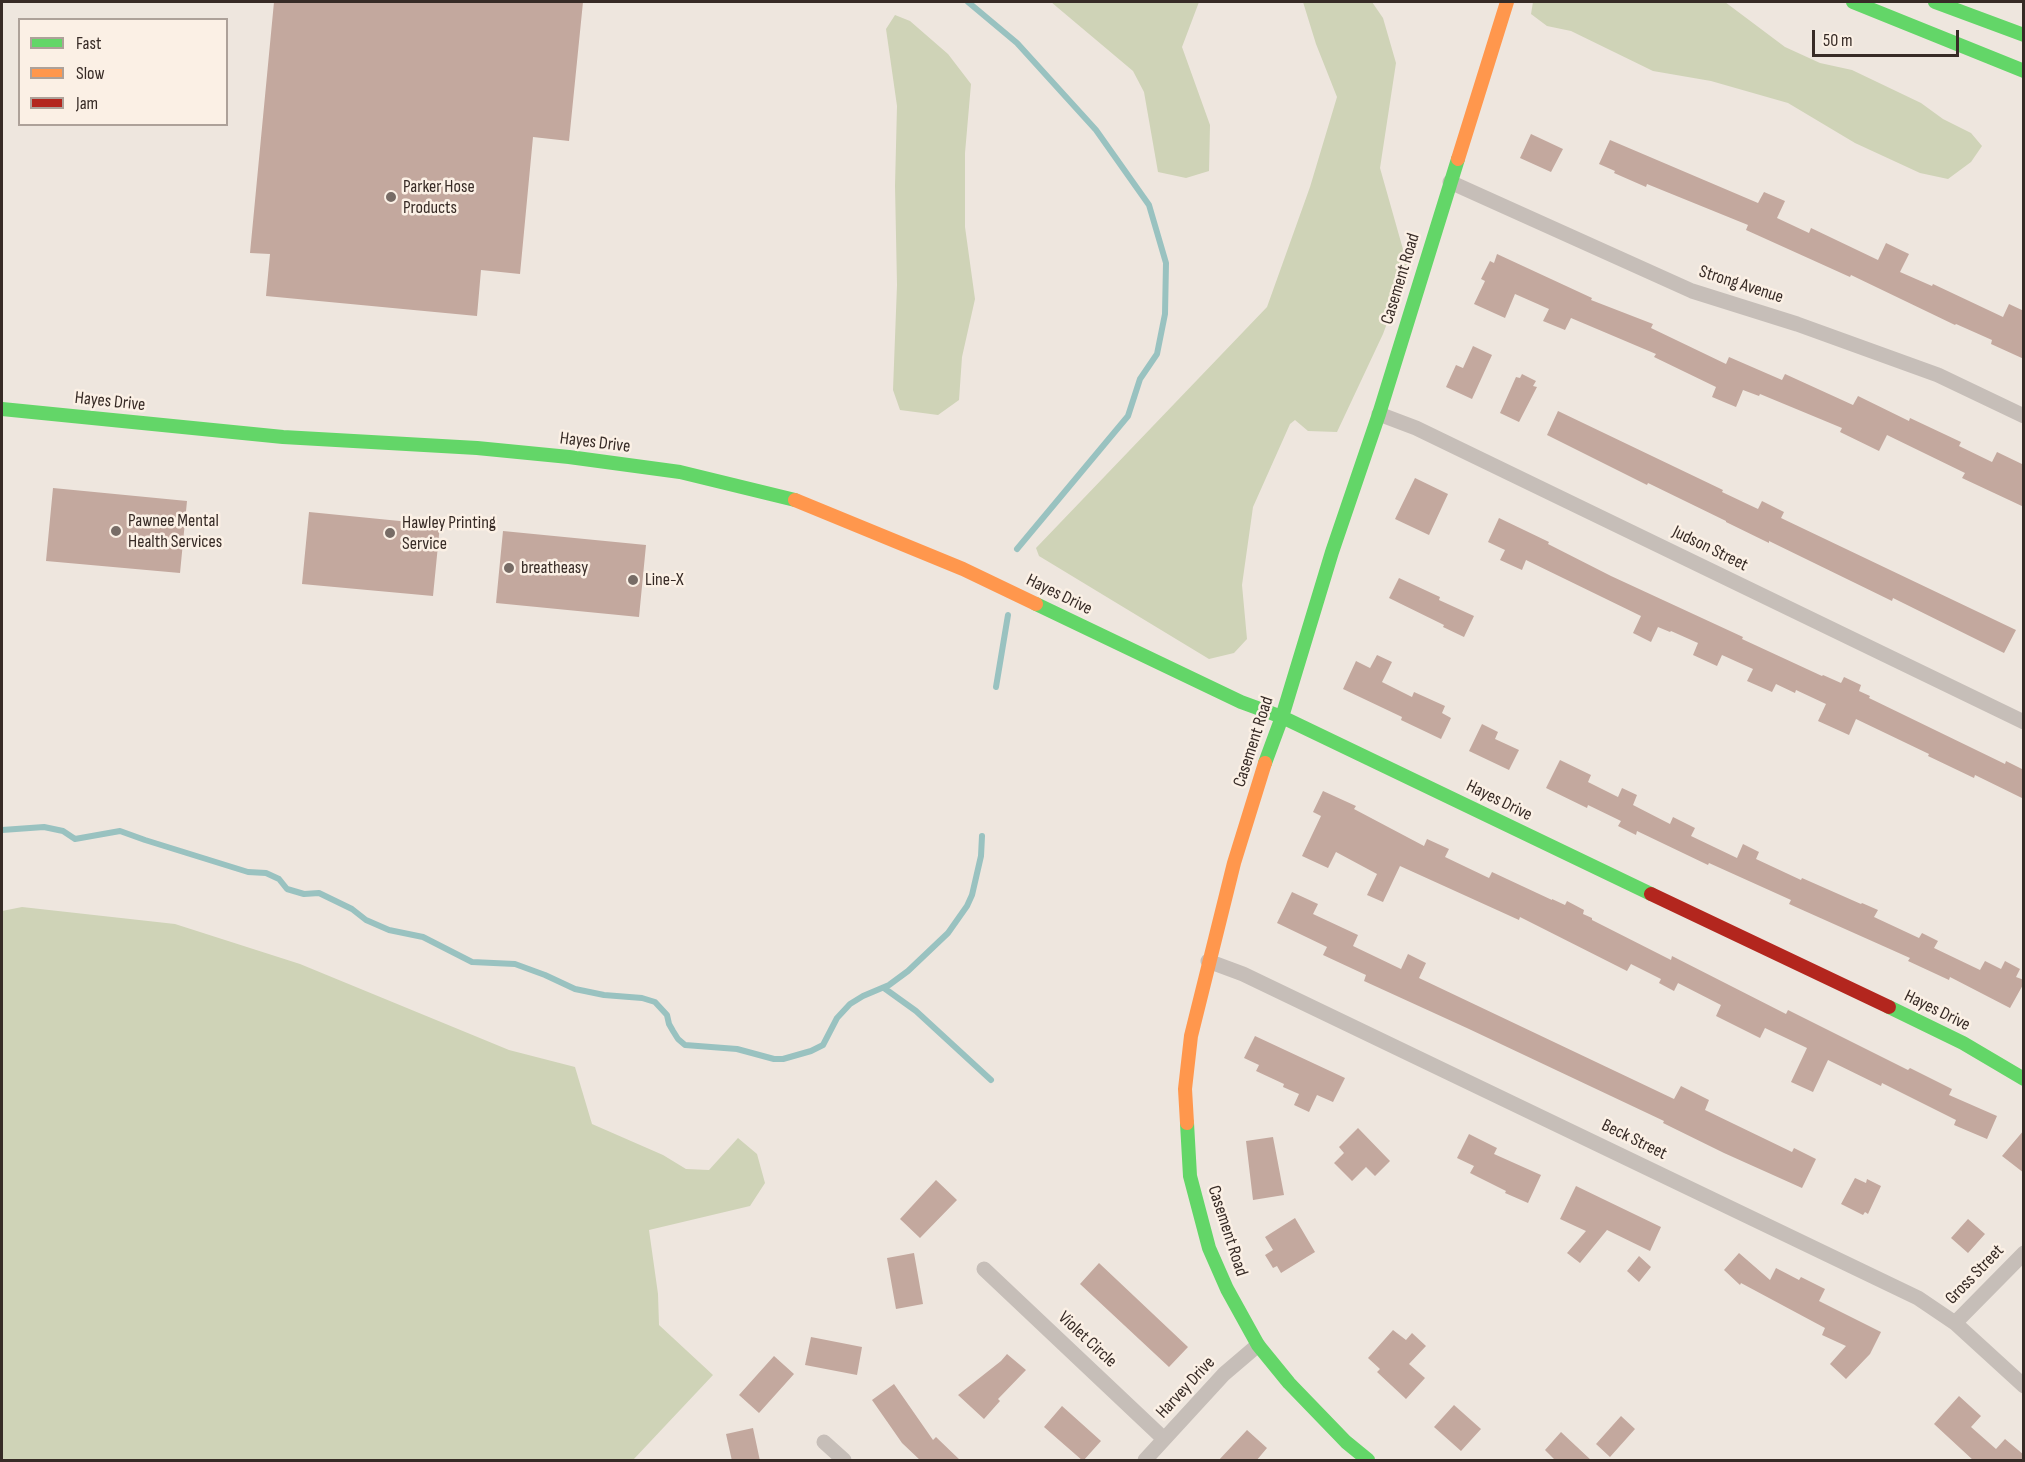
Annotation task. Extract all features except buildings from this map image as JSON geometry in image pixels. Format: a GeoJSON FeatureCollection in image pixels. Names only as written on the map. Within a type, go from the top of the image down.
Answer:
{"type":"FeatureCollection","features":[{"type":"Feature","properties":{"kind":"main road","name":"Casement Road"},"geometry":{"type":"LineString","coordinates":[[1368,1461],[1294,1389],[1258,1346],[1240,1316],[1209,1248],[1190,1176],[1185,1089],[1191,1036],[1234,863],[1271,744],[1282,717],[1332,552],[1379,414],[1507,2]]}},
{"type":"Feature","properties":{"kind":"main road"},"geometry":{"type":"LineString","coordinates":[[1853,2],[2024,71]]}},
{"type":"Feature","properties":{"kind":"main road"},"geometry":{"type":"LineString","coordinates":[[1935,2],[2024,35]]}},
{"type":"Feature","properties":{"kind":"main road","name":"Hayes Drive"},"geometry":{"type":"LineString","coordinates":[[2,409],[283,437],[477,448],[569,457],[680,472],[790,498],[963,569],[1241,702],[1282,717],[1963,1043],[2024,1079]]}},
{"type":"Feature","properties":{"kind":"street","name":"Strong Avenue"},"geometry":{"type":"LineString","coordinates":[[1450,182],[1692,291],[1797,324],[1938,375],[2024,416]]}},
{"type":"Feature","properties":{"kind":"street","name":"Judson Street"},"geometry":{"type":"LineString","coordinates":[[1379,414],[1416,428],[2024,722]]}},
{"type":"Feature","properties":{"kind":"street","name":"Beck Street"},"geometry":{"type":"LineString","coordinates":[[1209,961],[1243,974],[1918,1298],[1955,1323],[2024,1386]]}},
{"type":"Feature","properties":{"kind":"street","name":"Gross Street"},"geometry":{"type":"LineString","coordinates":[[1955,1323],[2024,1253]]}},
{"type":"Feature","properties":{"kind":"street","name":"Violet Circle"},"geometry":{"type":"LineString","coordinates":[[984,1269],[1164,1439]]}},
{"type":"Feature","properties":{"kind":"street","name":"Harvey Drive"},"geometry":{"type":"LineString","coordinates":[[1145,1461],[1224,1374],[1258,1346]]}},
{"type":"Feature","properties":{"kind":"street"},"geometry":{"type":"LineString","coordinates":[[824,1442],[844,1461]]}},
{"type":"Feature","properties":{"kind":"green space"},"geometry":{"type":"Polygon","coordinates":[[[1051,2],[1199,2],[1182,47],[1210,125],[1209,171],[1186,178],[1158,172],[1144,92],[1133,71],[1051,2]]]}},
{"type":"Feature","properties":{"kind":"green space"},"geometry":{"type":"Polygon","coordinates":[[[1303,2],[1372,2],[1383,18],[1396,63],[1380,168],[1408,267],[1383,334],[1337,432],[1308,431],[1295,420],[1290,424],[1253,507],[1242,585],[1247,639],[1234,653],[1209,659],[1039,556],[1036,548],[1267,307],[1310,187],[1337,97],[1316,44],[1303,2]]]}},
{"type":"Feature","properties":{"kind":"green space"},"geometry":{"type":"Polygon","coordinates":[[[1533,2],[1725,2],[1785,47],[1820,63],[1852,70],[1921,103],[1943,119],[1971,133],[1982,146],[1971,162],[1948,179],[1920,173],[1855,143],[1788,103],[1711,81],[1653,71],[1571,31],[1547,26],[1531,14],[1533,2]]]}},
{"type":"Feature","properties":{"kind":"green space"},"geometry":{"type":"Polygon","coordinates":[[[895,15],[910,21],[948,54],[971,84],[965,153],[965,227],[975,299],[962,357],[959,400],[938,415],[900,410],[893,390],[897,285],[895,186],[897,106],[886,29],[895,15]]]}},
{"type":"Feature","properties":{"kind":"green space"},"geometry":{"type":"Polygon","coordinates":[[[22,907],[175,924],[300,964],[509,1050],[575,1067],[592,1124],[663,1155],[686,1169],[709,1170],[738,1138],[757,1154],[765,1183],[750,1206],[649,1230],[658,1294],[659,1325],[713,1375],[633,1460],[2,1460],[2,911],[22,907]]]}},
{"type":"Feature","properties":{"kind":"waterway"},"geometry":{"type":"LineString","coordinates":[[968,2],[1017,43],[1096,130],[1149,205],[1166,263],[1165,314],[1157,354],[1140,379],[1128,416],[1017,549]]}},
{"type":"Feature","properties":{"kind":"waterway"},"geometry":{"type":"LineString","coordinates":[[996,687],[1008,615]]}},
{"type":"Feature","properties":{"kind":"waterway"},"geometry":{"type":"LineString","coordinates":[[2,830],[44,827],[63,831],[75,839],[120,831],[248,872],[266,873],[279,879],[287,889],[304,894],[319,893],[352,909],[366,920],[389,930],[423,937],[472,962],[515,964],[575,989],[604,995],[642,998],[655,1002],[667,1015],[673,1031],[685,1045],[737,1049],[774,1059],[783,1059],[823,1045],[837,1018],[850,1004],[889,985],[908,971],[948,933],[972,895],[981,856],[982,836]]}},
{"type":"Feature","properties":{"kind":"waterway"},"geometry":{"type":"LineString","coordinates":[[884,988],[916,1011],[991,1080]]}},
{"type":"Feature","properties":{"kind":"traffic: fast"},"geometry":{"type":"LineString","coordinates":[[1853,2],[2024,71]]}},
{"type":"Feature","properties":{"kind":"traffic: fast"},"geometry":{"type":"LineString","coordinates":[[1935,2],[2024,35]]}},
{"type":"Feature","properties":{"kind":"traffic: fast"},"geometry":{"type":"LineString","coordinates":[[1265,763],[1282,717],[1332,552],[1379,414],[1458,159]]}},
{"type":"Feature","properties":{"kind":"traffic: fast"},"geometry":{"type":"LineString","coordinates":[[2,409],[283,437],[477,448],[569,457],[680,472],[795,500]]}},
{"type":"Feature","properties":{"kind":"traffic: fast"},"geometry":{"type":"LineString","coordinates":[[1036,604],[1241,702],[1282,717],[1651,894]]}},
{"type":"Feature","properties":{"kind":"traffic: fast"},"geometry":{"type":"LineString","coordinates":[[1889,1007],[1963,1043],[2024,1079]]}},
{"type":"Feature","properties":{"kind":"traffic: fast"},"geometry":{"type":"LineString","coordinates":[[1187,1123],[1190,1176],[1209,1248],[1227,1289],[1258,1345],[1289,1383],[1346,1442],[1368,1460]]}},
{"type":"Feature","properties":{"kind":"traffic: slow"},"geometry":{"type":"LineString","coordinates":[[1458,159],[1507,2]]}},
{"type":"Feature","properties":{"kind":"traffic: slow"},"geometry":{"type":"LineString","coordinates":[[795,500],[963,569],[1036,604]]}},
{"type":"Feature","properties":{"kind":"traffic: slow"},"geometry":{"type":"LineString","coordinates":[[1187,1123],[1185,1089],[1191,1036],[1234,863],[1265,763]]}},
{"type":"Feature","properties":{"kind":"traffic: jam"},"geometry":{"type":"LineString","coordinates":[[1651,894],[1889,1007]]}},
{"type":"Feature","properties":{"kind":"place","name":"Parker Hose Products"},"geometry":{"type":"Point","coordinates":[391,197]}},
{"type":"Feature","properties":{"kind":"place","name":"Pawnee Mental Health Services"},"geometry":{"type":"Point","coordinates":[116,531]}},
{"type":"Feature","properties":{"kind":"place","name":"Hawley Printing Service"},"geometry":{"type":"Point","coordinates":[390,533]}},
{"type":"Feature","properties":{"kind":"place","name":"breatheasy"},"geometry":{"type":"Point","coordinates":[509,568]}},
{"type":"Feature","properties":{"kind":"place","name":"Line-X"},"geometry":{"type":"Point","coordinates":[633,580]}}]}
